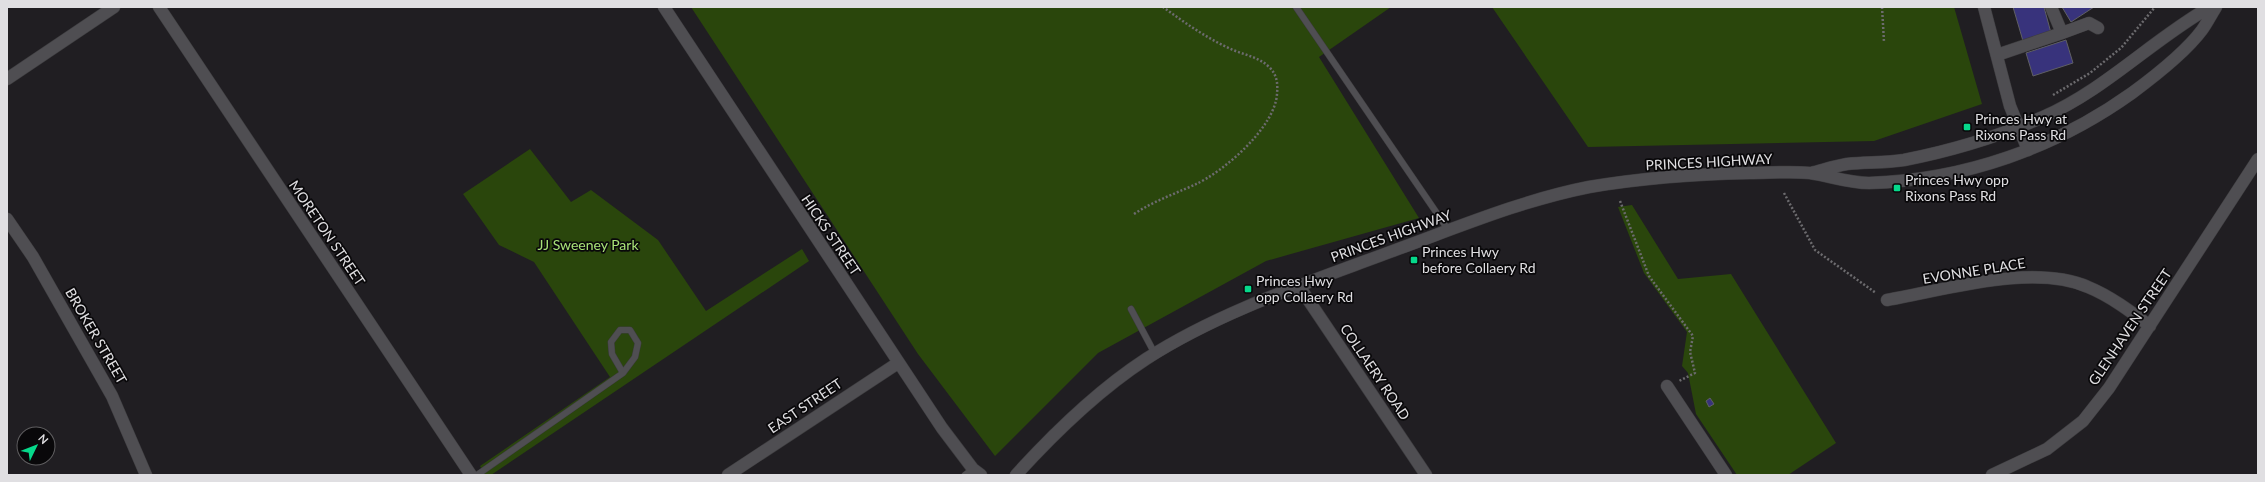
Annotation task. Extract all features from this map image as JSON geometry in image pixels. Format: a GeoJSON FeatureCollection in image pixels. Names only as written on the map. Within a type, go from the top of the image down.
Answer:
{"type":"FeatureCollection","features":[{"type":"Feature","properties":{"kind":"street"},"geometry":{"type":"LineString","coordinates":[[7,79],[114,7]]}},
{"type":"Feature","properties":{"kind":"street","name":"MORETON STREET"},"geometry":{"type":"LineString","coordinates":[[159,7],[471,475]]}},
{"type":"Feature","properties":{"kind":"street","name":"HICKS STREET"},"geometry":{"type":"LineString","coordinates":[[664,7],[898,363],[973,473]]}},
{"type":"Feature","properties":{"kind":"street"},"geometry":{"type":"LineString","coordinates":[[1984,7],[2018,126],[2028,150]]}},
{"type":"Feature","properties":{"kind":"street"},"geometry":{"type":"LineString","coordinates":[[2051,7],[2062,33]]}},
{"type":"Feature","properties":{"kind":"street","name":"PRINCES HIGHWAY"},"geometry":{"type":"LineString","coordinates":[[1016,475],[1085,406],[1112,384],[1155,354],[1201,328],[1299,286],[1531,202],[1609,184],[1671,176],[1810,173],[1846,164],[1904,160],[1965,144],[2049,114],[2098,86],[2188,20],[2210,7]]}},
{"type":"Feature","properties":{"kind":"street","name":"PRINCES HIGHWAY"},"geometry":{"type":"LineString","coordinates":[[1810,173],[1844,182],[1869,183],[1910,180],[1957,172],[2028,150],[2074,130],[2104,113],[2144,84],[2171,61],[2201,32],[2216,7]]}},
{"type":"Feature","properties":{"kind":"street"},"geometry":{"type":"LineString","coordinates":[[1997,55],[2089,23],[2098,28]]}},
{"type":"Feature","properties":{"kind":"street","name":"GLENHAVEN STREET"},"geometry":{"type":"LineString","coordinates":[[1992,475],[2008,472],[2047,449],[2083,421],[2109,388],[2258,160]]}},
{"type":"Feature","properties":{"kind":"street","name":"BROKER STREET"},"geometry":{"type":"LineString","coordinates":[[7,219],[33,257],[112,396],[146,475]]}},
{"type":"Feature","properties":{"kind":"street","name":"EVONNE PLACE"},"geometry":{"type":"LineString","coordinates":[[1887,300],[2020,276],[2053,278],[2087,286],[2124,307],[2150,326]]}},
{"type":"Feature","properties":{"kind":"street","name":"COLLAERY ROAD"},"geometry":{"type":"LineString","coordinates":[[1299,286],[1426,475]]}},
{"type":"Feature","properties":{"kind":"street","name":"EAST STREET"},"geometry":{"type":"LineString","coordinates":[[728,475],[898,363]]}},
{"type":"Feature","properties":{"kind":"street"},"geometry":{"type":"LineString","coordinates":[[1667,386],[1726,475]]}},
{"type":"Feature","properties":{"kind":"lane"},"geometry":{"type":"LineString","coordinates":[[1296,7],[1449,231]]}},
{"type":"Feature","properties":{"kind":"lane"},"geometry":{"type":"LineString","coordinates":[[1131,309],[1155,354]]}},
{"type":"Feature","properties":{"kind":"lane"},"geometry":{"type":"LineString","coordinates":[[477,475],[623,373],[635,357],[638,343],[630,330],[620,330],[611,342],[612,354],[623,373]]}},
{"type":"Feature","properties":{"kind":"path"},"geometry":{"type":"LineString","coordinates":[[1134,214],[1152,202],[1194,185],[1220,169],[1237,155],[1264,126],[1273,111],[1277,96],[1278,82],[1275,73],[1268,66],[1256,58],[1233,50],[1204,35],[1163,7]]}},
{"type":"Feature","properties":{"kind":"path"},"geometry":{"type":"LineString","coordinates":[[1882,7],[1884,42]]}},
{"type":"Feature","properties":{"kind":"path"},"geometry":{"type":"LineString","coordinates":[[2052,96],[2090,72],[2121,48],[2154,7]]}},
{"type":"Feature","properties":{"kind":"path"},"geometry":{"type":"LineString","coordinates":[[1784,193],[1815,250],[1887,300]]}},
{"type":"Feature","properties":{"kind":"path"},"geometry":{"type":"LineString","coordinates":[[1620,202],[1649,276],[1693,336],[1690,352],[1695,373],[1667,386]]}},
{"type":"Feature","properties":{"kind":"green space"},"geometry":{"type":"Polygon","coordinates":[[[691,7],[1391,7],[1319,57],[1419,218],[1266,261],[1098,353],[995,456],[918,354],[691,7]]]}},
{"type":"Feature","properties":{"kind":"green space"},"geometry":{"type":"Polygon","coordinates":[[[1492,7],[1954,7],[1982,104],[1874,141],[1588,147],[1492,7]]]}},
{"type":"Feature","properties":{"kind":"green space","name":"JJ Sweeney Park"},"geometry":{"type":"Polygon","coordinates":[[[530,149],[571,202],[591,190],[658,240],[706,311],[802,249],[809,261],[491,475],[485,475],[480,466],[610,377],[534,262],[499,245],[463,194],[530,149]]]}},
{"type":"Feature","properties":{"kind":"green space"},"geometry":{"type":"Polygon","coordinates":[[[1632,205],[1678,279],[1731,274],[1836,443],[1788,475],[1737,475],[1696,414],[1688,373],[1682,366],[1687,332],[1644,273],[1618,207],[1632,205]]]}},
{"type":"Feature","properties":{"kind":"building"},"geometry":{"type":"Polygon","coordinates":[[[2013,7],[2044,7],[2051,33],[2023,41],[2013,7]]]}},
{"type":"Feature","properties":{"kind":"building"},"geometry":{"type":"Polygon","coordinates":[[[2062,7],[2094,7],[2071,22],[2062,7]]]}},
{"type":"Feature","properties":{"kind":"building"},"geometry":{"type":"Polygon","coordinates":[[[2066,40],[2073,63],[2033,76],[2026,53],[2066,40]]]}},
{"type":"Feature","properties":{"kind":"building"},"geometry":{"type":"Polygon","coordinates":[[[1710,398],[1714,404],[1709,407],[1706,401],[1710,398]]]}},
{"type":"Feature","properties":{"kind":"place","name":"Princes Hwy at Rixons Pass Rd"},"geometry":{"type":"Point","coordinates":[1967,127]}},
{"type":"Feature","properties":{"kind":"place","name":"Princes Hwy opp Rixons Pass Rd"},"geometry":{"type":"Point","coordinates":[1897,188]}},
{"type":"Feature","properties":{"kind":"place","name":"Princes Hwy before Collaery Rd"},"geometry":{"type":"Point","coordinates":[1414,260]}},
{"type":"Feature","properties":{"kind":"place","name":"Princes Hwy opp Collaery Rd"},"geometry":{"type":"Point","coordinates":[1248,289]}}]}
